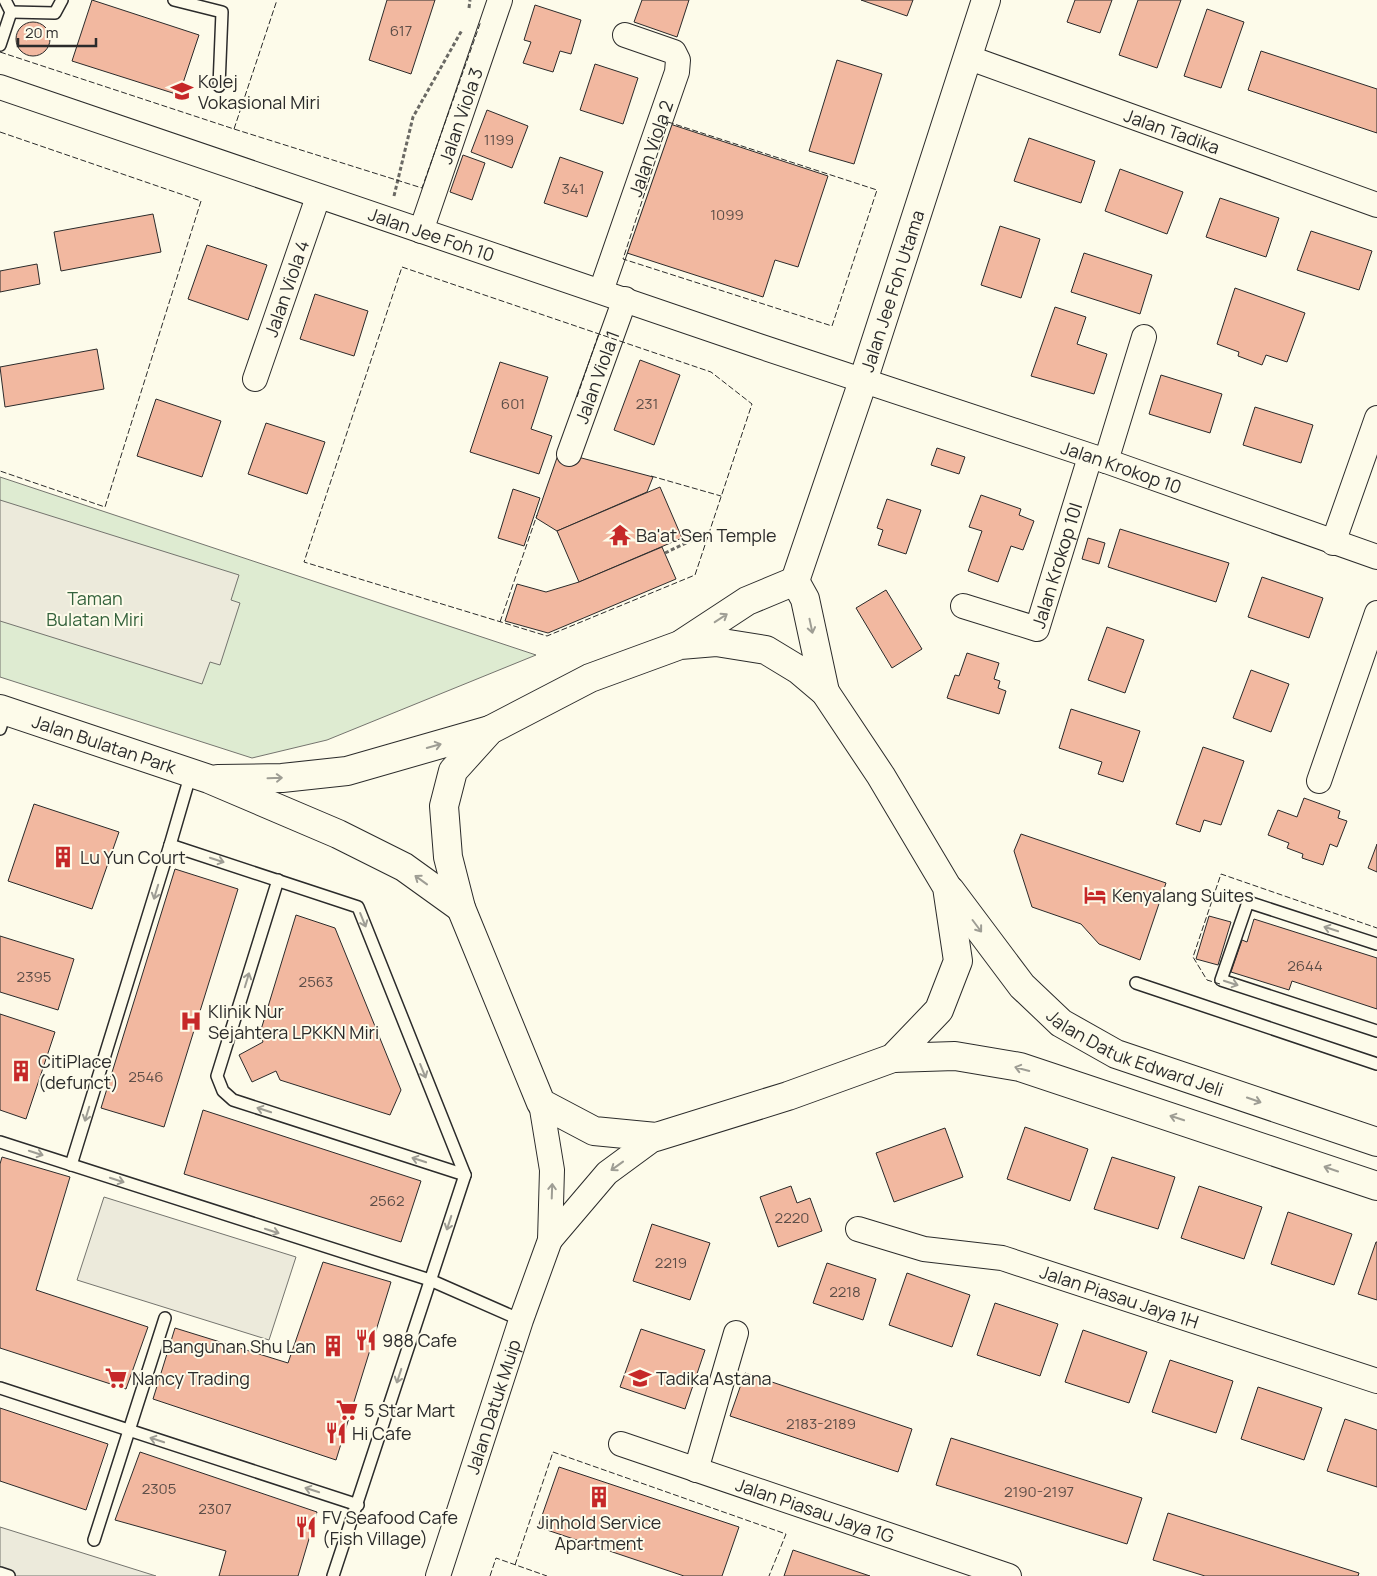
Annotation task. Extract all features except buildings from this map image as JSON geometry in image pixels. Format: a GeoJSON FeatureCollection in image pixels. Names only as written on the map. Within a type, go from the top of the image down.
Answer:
{"type":"FeatureCollection","features":[{"type":"Feature","properties":{"kind":"street","name":"Jalan Viola 3"},"geometry":{"type":"LineString","coordinates":[[422,231],[500,0]]}},
{"type":"Feature","properties":{"kind":"street","name":"Jalan Jee Foh Utama"},"geometry":{"type":"LineString","coordinates":[[795,581],[863,381],[986,0]]}},
{"type":"Feature","properties":{"kind":"street","name":"Jalan Viola 2"},"geometry":{"type":"LineString","coordinates":[[601,291],[677,72],[678,60],[674,52],[626,35]]}},
{"type":"Feature","properties":{"kind":"street","name":"Jalan Tadika"},"geometry":{"type":"LineString","coordinates":[[967,57],[1377,205]]}},
{"type":"Feature","properties":{"kind":"street","name":"Jalan Jee Foh 10"},"geometry":{"type":"LineString","coordinates":[[0,87],[387,221],[625,299],[863,381]]}},
{"type":"Feature","properties":{"kind":"street","name":"Jalan Viola 4"},"geometry":{"type":"LineString","coordinates":[[254,379],[318,197]]}},
{"type":"Feature","properties":{"kind":"street","name":"Jalan Viola 1"},"geometry":{"type":"LineString","coordinates":[[569,454],[625,299]]}},
{"type":"Feature","properties":{"kind":"street"},"geometry":{"type":"LineString","coordinates":[[1098,459],[1144,337]]}},
{"type":"Feature","properties":{"kind":"street","name":"Jalan Krokop 10"},"geometry":{"type":"LineString","coordinates":[[863,381],[1098,459],[1377,557]]}},
{"type":"Feature","properties":{"kind":"street"},"geometry":{"type":"LineString","coordinates":[[1333,543],[1377,418]]}},
{"type":"Feature","properties":{"kind":"street","name":"Jalan Krokop 10I"},"geometry":{"type":"LineString","coordinates":[[963,606],[1037,629],[1098,459]]}},
{"type":"Feature","properties":{"kind":"street"},"geometry":{"type":"LineString","coordinates":[[200,776],[282,778],[347,771],[490,730],[590,678],[680,645],[746,601],[795,581],[805,599],[825,692]]}},
{"type":"Feature","properties":{"kind":"street"},"geometry":{"type":"LineString","coordinates":[[1319,782],[1377,613]]}},
{"type":"Feature","properties":{"kind":"street"},"geometry":{"type":"LineString","coordinates":[[680,645],[716,642],[766,650],[799,670],[825,692]]}},
{"type":"Feature","properties":{"kind":"street","name":"Jalan Datuk Edward Jeli"},"geometry":{"type":"LineString","coordinates":[[825,692],[881,776],[947,887],[1022,986],[1061,1023],[1116,1054],[1377,1142]]}},
{"type":"Feature","properties":{"kind":"street","name":"Jalan Bulatan Park"},"geometry":{"type":"LineString","coordinates":[[2,716],[200,776]]}},
{"type":"Feature","properties":{"kind":"street"},"geometry":{"type":"LineString","coordinates":[[490,730],[453,771],[444,806],[448,857],[461,908],[541,1103],[552,1170],[550,1240]]}},
{"type":"Feature","properties":{"kind":"street"},"geometry":{"type":"LineString","coordinates":[[200,776],[338,834],[404,867],[461,908]]}},
{"type":"Feature","properties":{"kind":"street"},"geometry":{"type":"LineString","coordinates":[[893,1058],[939,1010],[958,961],[947,887]]}},
{"type":"Feature","properties":{"kind":"street"},"geometry":{"type":"LineString","coordinates":[[550,1240],[607,1173],[656,1137],[788,1096],[893,1058],[955,1056],[1020,1068],[1377,1186]]}},
{"type":"Feature","properties":{"kind":"street"},"geometry":{"type":"LineString","coordinates":[[541,1103],[594,1131],[656,1137]]}},
{"type":"Feature","properties":{"kind":"street","name":"Jalan Piasau Jaya 1H"},"geometry":{"type":"LineString","coordinates":[[858,1229],[924,1248],[1002,1258],[1377,1381]]}},
{"type":"Feature","properties":{"kind":"street","name":"Jalan Datuk Muip"},"geometry":{"type":"LineString","coordinates":[[438,1576],[521,1320],[550,1240]]}},
{"type":"Feature","properties":{"kind":"street"},"geometry":{"type":"LineString","coordinates":[[696,1470],[736,1333]]}},
{"type":"Feature","properties":{"kind":"street","name":"Jalan Piasau Jaya 1G"},"geometry":{"type":"LineString","coordinates":[[621,1444],[1009,1576]]}},
{"type":"Feature","properties":{"kind":"lane"},"geometry":{"type":"LineString","coordinates":[[0,45],[11,12],[5,0]]}},
{"type":"Feature","properties":{"kind":"lane"},"geometry":{"type":"LineString","coordinates":[[11,12],[55,13],[62,0]]}},
{"type":"Feature","properties":{"kind":"lane"},"geometry":{"type":"LineString","coordinates":[[174,0],[222,12],[219,86]]}},
{"type":"Feature","properties":{"kind":"lane"},"geometry":{"type":"LineString","coordinates":[[71,1165],[170,846],[200,776]]}},
{"type":"Feature","properties":{"kind":"lane"},"geometry":{"type":"LineString","coordinates":[[170,846],[358,907],[465,1175],[334,1576]]}},
{"type":"Feature","properties":{"kind":"lane"},"geometry":{"type":"LineString","coordinates":[[278,880],[218,1076],[223,1091],[233,1100],[465,1175]]}},
{"type":"Feature","properties":{"kind":"lane"},"geometry":{"type":"LineString","coordinates":[[1377,944],[1248,902],[1221,980],[1377,1031]]}},
{"type":"Feature","properties":{"kind":"lane"},"geometry":{"type":"LineString","coordinates":[[1136,982],[1377,1064]]}},
{"type":"Feature","properties":{"kind":"lane"},"geometry":{"type":"LineString","coordinates":[[0,1142],[430,1280],[521,1320]]}},
{"type":"Feature","properties":{"kind":"lane"},"geometry":{"type":"LineString","coordinates":[[94,1540],[166,1318]]}},
{"type":"Feature","properties":{"kind":"lane"},"geometry":{"type":"LineString","coordinates":[[0,1388],[358,1506]]}},
{"type":"Feature","properties":{"kind":"lane"},"geometry":{"type":"LineString","coordinates":[[0,1573],[9,1576]]}},
{"type":"Feature","properties":{"kind":"path"},"geometry":{"type":"LineString","coordinates":[[469,17],[470,0]]}},
{"type":"Feature","properties":{"kind":"path"},"geometry":{"type":"LineString","coordinates":[[387,221],[413,117],[464,25]]}},
{"type":"Feature","properties":{"kind":"path"},"geometry":{"type":"LineString","coordinates":[[664,553],[709,532]]}},
{"type":"Feature","properties":{"kind":"green space","name":"Taman Bulatan Miri"},"geometry":{"type":"Polygon","coordinates":[[[0,477],[536,655],[327,740],[252,758],[0,677],[0,477]]]}},
{"type":"Feature","properties":{"kind":"shaded area"},"geometry":{"type":"Polygon","coordinates":[[[0,500],[239,575],[231,600],[240,603],[220,665],[210,662],[202,684],[0,621],[0,500]]]}},
{"type":"Feature","properties":{"kind":"shaded area"},"geometry":{"type":"Polygon","coordinates":[[[104,1197],[296,1257],[269,1340],[77,1280],[104,1197]]]}},
{"type":"Feature","properties":{"kind":"shaded area"},"geometry":{"type":"Polygon","coordinates":[[[0,1527],[156,1576],[0,1576],[0,1527]]]}},
{"type":"Feature","properties":{"kind":"fence"},"geometry":{"type":"LineString","coordinates":[[234,129],[277,0]]}},
{"type":"Feature","properties":{"kind":"fence"},"geometry":{"type":"LineString","coordinates":[[0,52],[234,129],[422,188],[481,21]]}},
{"type":"Feature","properties":{"kind":"fence"},"geometry":{"type":"LineString","coordinates":[[668,122],[877,190],[832,326],[623,259],[668,122]]}},
{"type":"Feature","properties":{"kind":"fence"},"geometry":{"type":"LineString","coordinates":[[0,132],[201,201],[105,507],[0,471]]}},
{"type":"Feature","properties":{"kind":"fence"},"geometry":{"type":"LineString","coordinates":[[402,267],[711,372],[752,404],[695,575],[547,636],[304,562],[402,267]]}},
{"type":"Feature","properties":{"kind":"fence"},"geometry":{"type":"LineString","coordinates":[[577,397],[599,333]]}},
{"type":"Feature","properties":{"kind":"fence"},"geometry":{"type":"LineString","coordinates":[[651,476],[721,496]]}},
{"type":"Feature","properties":{"kind":"fence"},"geometry":{"type":"LineString","coordinates":[[500,622],[537,515]]}},
{"type":"Feature","properties":{"kind":"fence"},"geometry":{"type":"LineString","coordinates":[[1220,984],[1207,980],[1193,957],[1221,874],[1377,928]]}},
{"type":"Feature","properties":{"kind":"fence"},"geometry":{"type":"LineString","coordinates":[[515,1565],[553,1452],[786,1534],[769,1576]]}},
{"type":"Feature","properties":{"kind":"fence"},"geometry":{"type":"LineString","coordinates":[[490,1576],[496,1558],[547,1576]]}},
{"type":"Feature","properties":{"kind":"place","name":"Kolej Vokasional Miri"},"geometry":{"type":"Point","coordinates":[182,91]}},
{"type":"Feature","properties":{"kind":"place","name":"Ba'at Sen Temple"},"geometry":{"type":"Point","coordinates":[620,535]}},
{"type":"Feature","properties":{"kind":"place","name":"Lu Yun Court"},"geometry":{"type":"Point","coordinates":[63,857]}},
{"type":"Feature","properties":{"kind":"place","name":"Kenyalang Suites"},"geometry":{"type":"Point","coordinates":[1095,895]}},
{"type":"Feature","properties":{"kind":"place","name":"Klinik Nur Sejahtera LPKKN Miri"},"geometry":{"type":"Point","coordinates":[191,1021]}},
{"type":"Feature","properties":{"kind":"place","name":"CitiPlace (defunct)"},"geometry":{"type":"Point","coordinates":[21,1071]}},
{"type":"Feature","properties":{"kind":"place","name":"988 Cafe"},"geometry":{"type":"Point","coordinates":[366,1340]}},
{"type":"Feature","properties":{"kind":"place","name":"Bangunan Shu Lan"},"geometry":{"type":"Point","coordinates":[333,1346]}},
{"type":"Feature","properties":{"kind":"place","name":"Nancy Trading"},"geometry":{"type":"Point","coordinates":[116,1378]}},
{"type":"Feature","properties":{"kind":"place","name":"Tadika Astana"},"geometry":{"type":"Point","coordinates":[640,1378]}},
{"type":"Feature","properties":{"kind":"place","name":"5 Star Mart"},"geometry":{"type":"Point","coordinates":[347,1410]}},
{"type":"Feature","properties":{"kind":"place","name":"Hi Cafe"},"geometry":{"type":"Point","coordinates":[336,1433]}},
{"type":"Feature","properties":{"kind":"place","name":"Jinhold Service Apartment"},"geometry":{"type":"Point","coordinates":[599,1497]}},
{"type":"Feature","properties":{"kind":"place","name":"FV Seafood Cafe (Fish Village)"},"geometry":{"type":"Point","coordinates":[306,1527]}}]}
